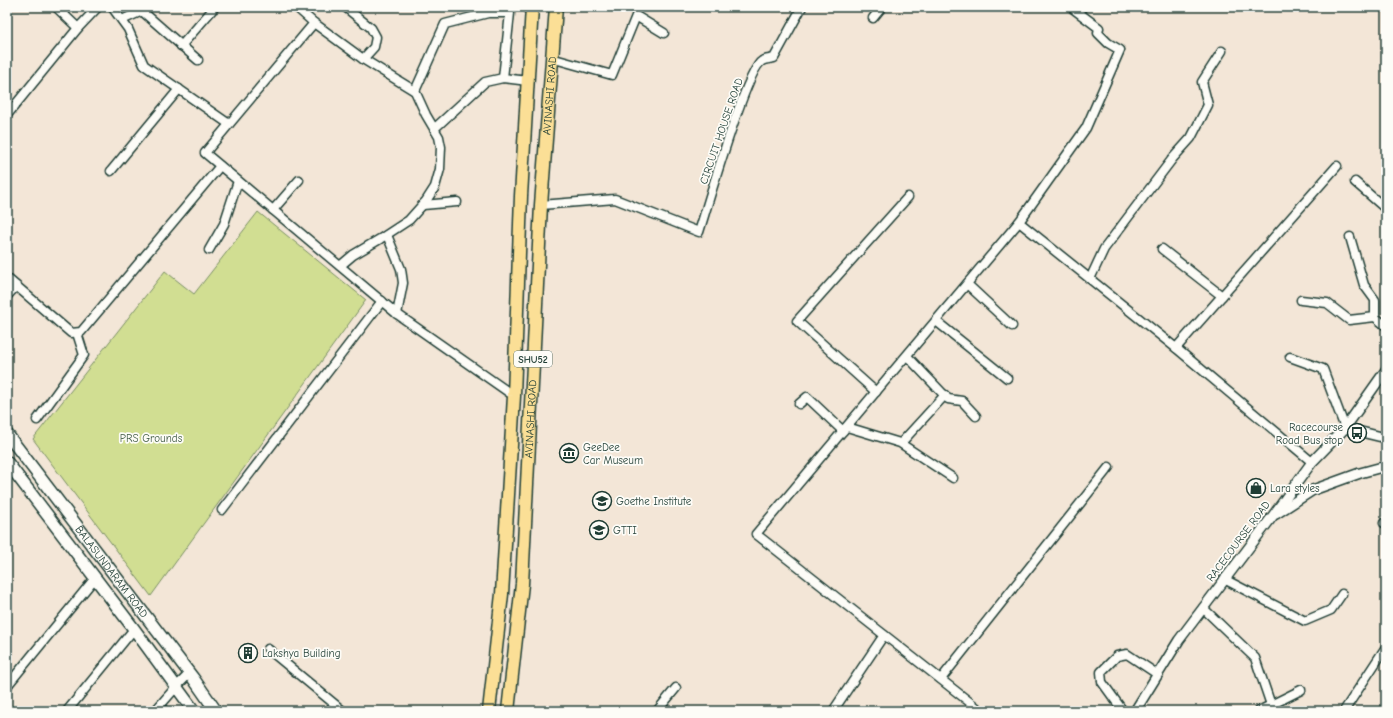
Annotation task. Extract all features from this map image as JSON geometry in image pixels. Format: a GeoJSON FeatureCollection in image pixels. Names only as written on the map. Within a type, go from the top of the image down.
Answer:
{"type":"FeatureCollection","features":[{"type":"Feature","properties":{"kind":"main road","name":"AVINASHI ROAD"},"geometry":{"type":"LineString","coordinates":[[489,711],[502,594],[514,396],[521,196],[532,7]]}},
{"type":"Feature","properties":{"kind":"main road","name":"AVINASHI ROAD"},"geometry":{"type":"LineString","coordinates":[[508,711],[522,584],[541,205],[556,7]]}},
{"type":"Feature","properties":{"kind":"main road","name":"BALASUNDARAM ROAD"},"geometry":{"type":"LineString","coordinates":[[7,434],[190,674],[216,711]]}},
{"type":"Feature","properties":{"kind":"main road","name":"BALASUNDARAM ROAD"},"geometry":{"type":"LineString","coordinates":[[7,462],[134,628],[194,711]]}},
{"type":"Feature","properties":{"kind":"main road"},"geometry":{"type":"LineString","coordinates":[[74,549],[87,538]]}},
{"type":"Feature","properties":{"kind":"street"},"geometry":{"type":"LineString","coordinates":[[56,7],[78,28]]}},
{"type":"Feature","properties":{"kind":"street"},"geometry":{"type":"LineString","coordinates":[[7,115],[78,28],[98,7]]}},
{"type":"Feature","properties":{"kind":"street"},"geometry":{"type":"LineString","coordinates":[[112,7],[128,29],[144,65],[229,124]]}},
{"type":"Feature","properties":{"kind":"street"},"geometry":{"type":"LineString","coordinates":[[296,7],[363,59],[415,91],[426,114],[435,128],[441,147],[440,169],[435,187],[423,205],[409,220],[353,255],[340,266]]}},
{"type":"Feature","properties":{"kind":"street"},"geometry":{"type":"LineString","coordinates":[[345,7],[371,28],[376,37],[374,47],[363,59]]}},
{"type":"Feature","properties":{"kind":"street","name":"CIRCUIT HOUSE ROAD"},"geometry":{"type":"LineString","coordinates":[[541,205],[615,200],[699,232],[736,116],[753,72],[762,61],[774,58],[802,7]]}},
{"type":"Feature","properties":{"kind":"street"},"geometry":{"type":"LineString","coordinates":[[873,18],[882,7]]}},
{"type":"Feature","properties":{"kind":"street"},"geometry":{"type":"LineString","coordinates":[[981,711],[756,534],[1019,222],[1086,128],[1120,50],[1108,43],[1098,33],[1099,28],[1071,7]]}},
{"type":"Feature","properties":{"kind":"street"},"geometry":{"type":"LineString","coordinates":[[182,46],[214,8]]}},
{"type":"Feature","properties":{"kind":"street"},"geometry":{"type":"LineString","coordinates":[[122,20],[142,10],[198,60]]}},
{"type":"Feature","properties":{"kind":"street"},"geometry":{"type":"LineString","coordinates":[[415,91],[445,24],[488,13],[510,13],[503,78]]}},
{"type":"Feature","properties":{"kind":"street"},"geometry":{"type":"LineString","coordinates":[[552,58],[612,76],[636,16],[664,33]]}},
{"type":"Feature","properties":{"kind":"street"},"geometry":{"type":"LineString","coordinates":[[314,22],[205,153],[397,314],[514,396]]}},
{"type":"Feature","properties":{"kind":"street"},"geometry":{"type":"LineString","coordinates":[[1090,279],[1104,249],[1173,158],[1191,138],[1208,105],[1202,82],[1222,51]]}},
{"type":"Feature","properties":{"kind":"street"},"geometry":{"type":"LineString","coordinates":[[435,128],[485,82],[503,78],[528,80]]}},
{"type":"Feature","properties":{"kind":"street"},"geometry":{"type":"LineString","coordinates":[[111,171],[179,89]]}},
{"type":"Feature","properties":{"kind":"street"},"geometry":{"type":"LineString","coordinates":[[7,278],[64,328],[72,333],[80,332],[220,166]]}},
{"type":"Feature","properties":{"kind":"street"},"geometry":{"type":"LineString","coordinates":[[1176,348],[1337,166]]}},
{"type":"Feature","properties":{"kind":"street"},"geometry":{"type":"LineString","coordinates":[[273,210],[300,180]]}},
{"type":"Feature","properties":{"kind":"street"},"geometry":{"type":"LineString","coordinates":[[209,250],[224,224],[238,181]]}},
{"type":"Feature","properties":{"kind":"street"},"geometry":{"type":"LineString","coordinates":[[1355,182],[1386,209]]}},
{"type":"Feature","properties":{"kind":"street"},"geometry":{"type":"LineString","coordinates":[[876,392],[797,321],[908,197]]}},
{"type":"Feature","properties":{"kind":"street"},"geometry":{"type":"LineString","coordinates":[[423,205],[457,202]]}},
{"type":"Feature","properties":{"kind":"street"},"geometry":{"type":"LineString","coordinates":[[1019,222],[1176,348],[1312,462]]}},
{"type":"Feature","properties":{"kind":"street"},"geometry":{"type":"LineString","coordinates":[[387,235],[401,269],[403,283],[397,314]]}},
{"type":"Feature","properties":{"kind":"street"},"geometry":{"type":"LineString","coordinates":[[1350,237],[1364,284],[1375,300],[1375,317]]}},
{"type":"Feature","properties":{"kind":"street"},"geometry":{"type":"LineString","coordinates":[[1162,249],[1222,296]]}},
{"type":"Feature","properties":{"kind":"street"},"geometry":{"type":"LineString","coordinates":[[967,284],[1012,326]]}},
{"type":"Feature","properties":{"kind":"street"},"geometry":{"type":"LineString","coordinates":[[7,296],[16,286]]}},
{"type":"Feature","properties":{"kind":"street"},"geometry":{"type":"LineString","coordinates":[[1301,300],[1327,303],[1349,320],[1375,317],[1386,326]]}},
{"type":"Feature","properties":{"kind":"street"},"geometry":{"type":"LineString","coordinates":[[222,510],[382,301]]}},
{"type":"Feature","properties":{"kind":"street"},"geometry":{"type":"LineString","coordinates":[[936,321],[1007,378]]}},
{"type":"Feature","properties":{"kind":"street"},"geometry":{"type":"LineString","coordinates":[[37,420],[84,355],[77,333]]}},
{"type":"Feature","properties":{"kind":"street"},"geometry":{"type":"LineString","coordinates":[[906,356],[948,399],[962,401],[976,416]]}},
{"type":"Feature","properties":{"kind":"street"},"geometry":{"type":"LineString","coordinates":[[1290,357],[1323,369],[1345,428],[1386,438]]}},
{"type":"Feature","properties":{"kind":"street","name":"RACECOURSE ROAD"},"geometry":{"type":"LineString","coordinates":[[1135,711],[1179,640],[1202,608],[1312,462],[1345,428],[1386,370]]}},
{"type":"Feature","properties":{"kind":"street"},"geometry":{"type":"LineString","coordinates":[[901,443],[945,396]]}},
{"type":"Feature","properties":{"kind":"street"},"geometry":{"type":"LineString","coordinates":[[799,404],[807,397],[845,429],[901,443],[953,478]]}},
{"type":"Feature","properties":{"kind":"street"},"geometry":{"type":"LineString","coordinates":[[1272,517],[1313,490],[1360,473],[1386,466]]}},
{"type":"Feature","properties":{"kind":"street"},"geometry":{"type":"LineString","coordinates":[[941,679],[1109,467]]}},
{"type":"Feature","properties":{"kind":"street"},"geometry":{"type":"LineString","coordinates":[[7,686],[96,578]]}},
{"type":"Feature","properties":{"kind":"street"},"geometry":{"type":"LineString","coordinates":[[1224,579],[1305,621],[1331,610],[1342,594]]}},
{"type":"Feature","properties":{"kind":"street"},"geometry":{"type":"LineString","coordinates":[[1202,608],[1255,658],[1271,708]]}},
{"type":"Feature","properties":{"kind":"street"},"geometry":{"type":"LineString","coordinates":[[67,711],[134,628]]}},
{"type":"Feature","properties":{"kind":"street"},"geometry":{"type":"LineString","coordinates":[[833,711],[884,636]]}},
{"type":"Feature","properties":{"kind":"street"},"geometry":{"type":"LineString","coordinates":[[1344,711],[1386,647]]}},
{"type":"Feature","properties":{"kind":"street"},"geometry":{"type":"LineString","coordinates":[[268,649],[344,711]]}},
{"type":"Feature","properties":{"kind":"street"},"geometry":{"type":"LineString","coordinates":[[1123,711],[1102,682],[1101,672],[1117,656],[1127,654],[1158,674]]}},
{"type":"Feature","properties":{"kind":"street"},"geometry":{"type":"LineString","coordinates":[[155,711],[190,674]]}},
{"type":"Feature","properties":{"kind":"street"},"geometry":{"type":"LineString","coordinates":[[657,711],[676,688]]}},
{"type":"Feature","properties":{"kind":"street"},"geometry":{"type":"LineString","coordinates":[[1259,711],[1271,708],[1301,690]]}},
{"type":"Feature","properties":{"kind":"green space","name":"PRS Grounds"},"geometry":{"type":"Polygon","coordinates":[[[258,212],[366,300],[151,596],[33,439],[165,271],[194,294],[258,212]]]}},
{"type":"Feature","properties":{"kind":"place","name":"Racecourse Road Bus stop"},"geometry":{"type":"Point","coordinates":[1357,433]}},
{"type":"Feature","properties":{"kind":"place","name":"GeeDee Car Museum"},"geometry":{"type":"Point","coordinates":[569,453]}},
{"type":"Feature","properties":{"kind":"place","name":"Lara styles"},"geometry":{"type":"Point","coordinates":[1256,488]}},
{"type":"Feature","properties":{"kind":"place","name":"Goethe Institute"},"geometry":{"type":"Point","coordinates":[602,501]}},
{"type":"Feature","properties":{"kind":"place","name":"GTTI"},"geometry":{"type":"Point","coordinates":[599,530]}},
{"type":"Feature","properties":{"kind":"place","name":"Lakshya Building"},"geometry":{"type":"Point","coordinates":[248,653]}}]}
